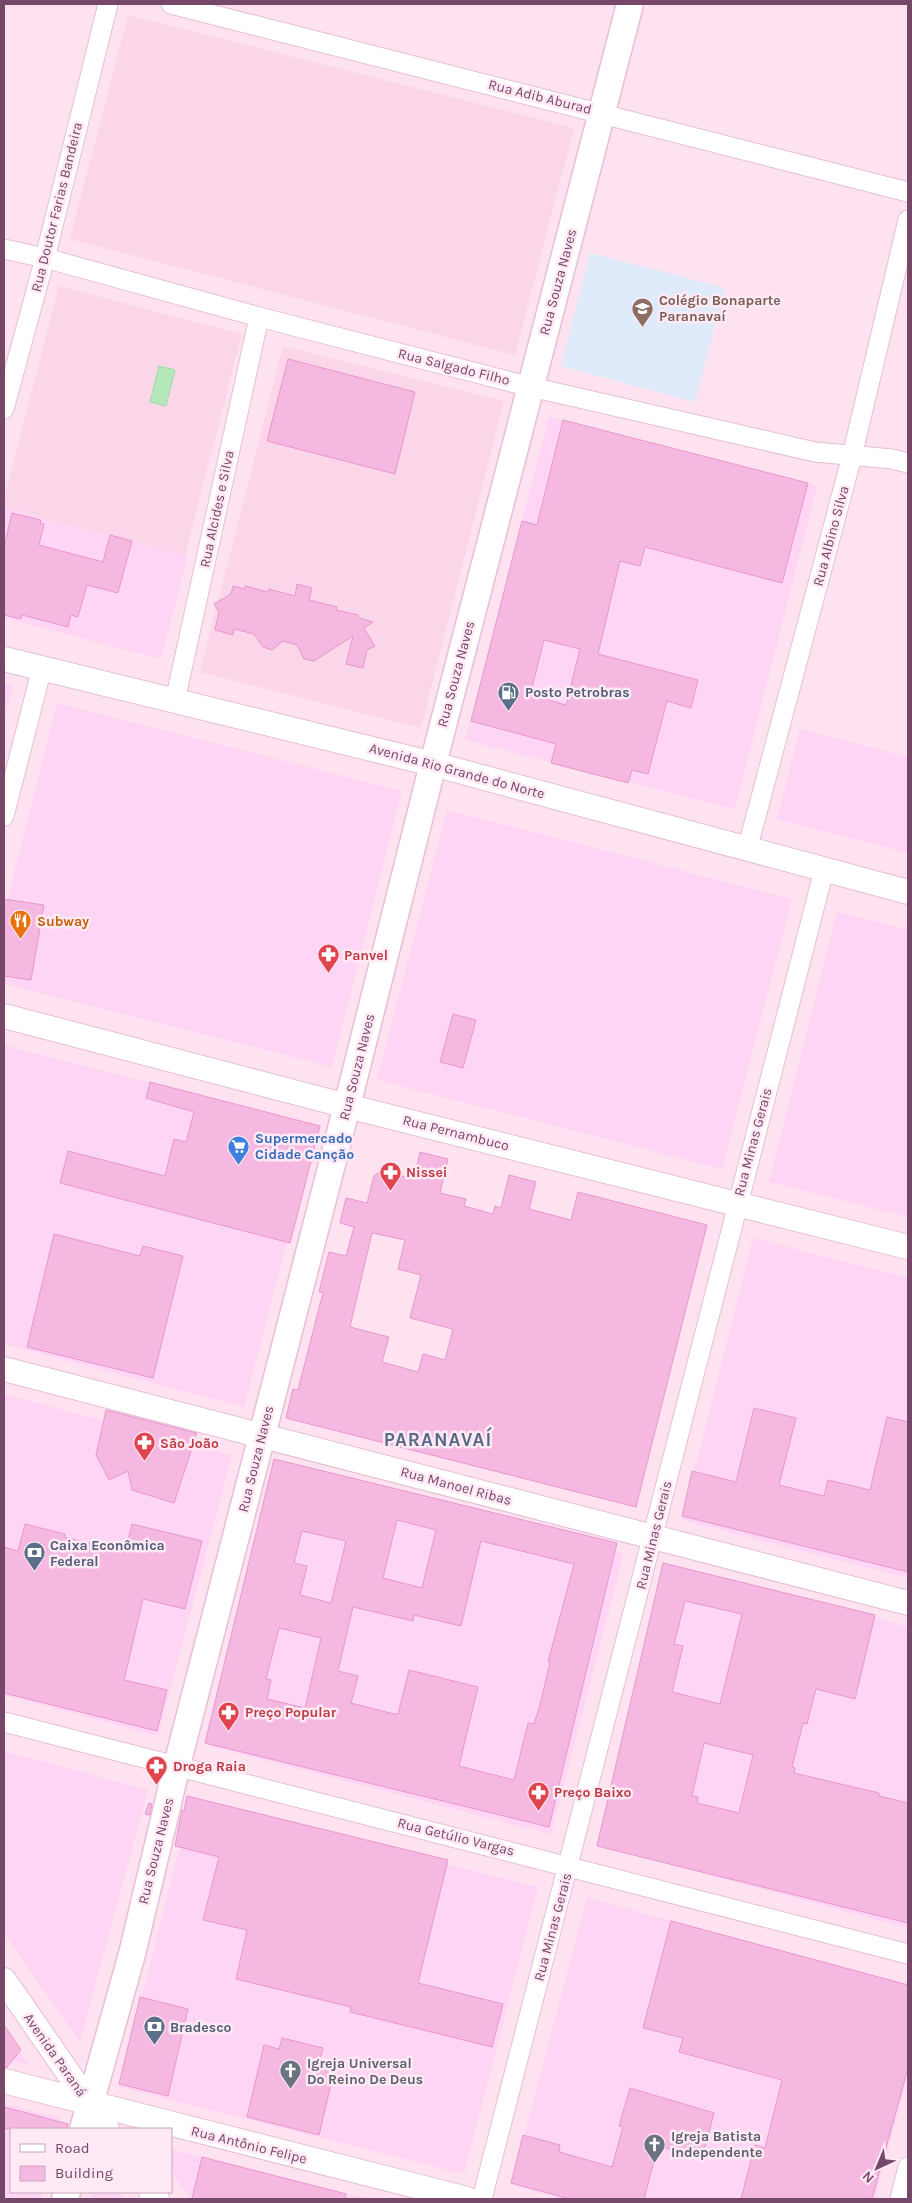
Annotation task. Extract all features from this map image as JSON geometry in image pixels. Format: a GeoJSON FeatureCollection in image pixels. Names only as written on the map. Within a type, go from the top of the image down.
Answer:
{"type":"FeatureCollection","features":[{"type":"Feature","properties":{"kind":"main road","name":"Rua Souza Naves"},"geometry":{"type":"LineString","coordinates":[[83,2128],[132,1954],[177,1766],[348,1106],[433,764],[630,4]]}},
{"type":"Feature","properties":{"kind":"street","name":"Rua Doutor Farias Bandeira"},"geometry":{"type":"LineString","coordinates":[[4,408],[45,258],[108,4]]}},
{"type":"Feature","properties":{"kind":"street","name":"Rua Adib Aburad"},"geometry":{"type":"LineString","coordinates":[[171,4],[908,192]]}},
{"type":"Feature","properties":{"kind":"street","name":"Rua Albino Silva"},"geometry":{"type":"LineString","coordinates":[[747,850],[852,456],[908,220]]}},
{"type":"Feature","properties":{"kind":"street","name":"Rua Salgado Filho"},"geometry":{"type":"LineString","coordinates":[[4,249],[45,258],[259,318],[531,387],[814,452],[892,459],[908,463]]}},
{"type":"Feature","properties":{"kind":"street","name":"Rua Alcides e Silva"},"geometry":{"type":"LineString","coordinates":[[175,701],[259,318]]}},
{"type":"Feature","properties":{"kind":"street","name":"Avenida Rio Grande do Norte"},"geometry":{"type":"LineString","coordinates":[[4,659],[433,764],[908,892]]}},
{"type":"Feature","properties":{"kind":"street"},"geometry":{"type":"LineString","coordinates":[[4,816],[42,668]]}},
{"type":"Feature","properties":{"kind":"street","name":"Rua Minas Gerais"},"geometry":{"type":"LineString","coordinates":[[482,2199],[824,870]]}},
{"type":"Feature","properties":{"kind":"street","name":"Rua Pernambuco"},"geometry":{"type":"LineString","coordinates":[[4,1016],[348,1106],[908,1247]]}},
{"type":"Feature","properties":{"kind":"street","name":"Rua Manoel Ribas"},"geometry":{"type":"LineString","coordinates":[[4,1369],[908,1603]]}},
{"type":"Feature","properties":{"kind":"street","name":"Rua Getúlio Vargas"},"geometry":{"type":"LineString","coordinates":[[4,1722],[908,1954]]}},
{"type":"Feature","properties":{"kind":"street","name":"Avenida Paraná"},"geometry":{"type":"LineString","coordinates":[[4,1980],[106,2128]]}},
{"type":"Feature","properties":{"kind":"street","name":"Rua Antônio Felipe"},"geometry":{"type":"LineString","coordinates":[[4,2081],[467,2199]]}},
{"type":"Feature","properties":{"kind":"street"},"geometry":{"type":"LineString","coordinates":[[900,2199],[908,2167]]}},
{"type":"Feature","properties":{"kind":"shaded area"},"geometry":{"type":"Polygon","coordinates":[[[128,15],[574,128],[515,355],[70,239],[128,15]]]}},
{"type":"Feature","properties":{"kind":"shaded area","name":"Colégio Bonaparte Paranavaí"},"geometry":{"type":"Polygon","coordinates":[[[590,253],[725,288],[695,402],[561,366],[590,253]]]}},
{"type":"Feature","properties":{"kind":"shaded area"},"geometry":{"type":"Polygon","coordinates":[[[59,286],[242,334],[185,555],[4,508],[4,498],[59,286]]]}},
{"type":"Feature","properties":{"kind":"shaded area"},"geometry":{"type":"Polygon","coordinates":[[[283,346],[504,401],[421,728],[200,672],[283,346]]]}},
{"type":"Feature","properties":{"kind":"shaded area"},"geometry":{"type":"Polygon","coordinates":[[[159,366],[175,370],[166,406],[150,402],[159,366]]]}},
{"type":"Feature","properties":{"kind":"shaded area"},"geometry":{"type":"Polygon","coordinates":[[[549,417],[817,486],[735,809],[465,740],[549,417]]]}},
{"type":"Feature","properties":{"kind":"shaded area"},"geometry":{"type":"Polygon","coordinates":[[[4,508],[188,556],[161,659],[4,618],[4,508]]]}},
{"type":"Feature","properties":{"kind":"shaded area"},"geometry":{"type":"Polygon","coordinates":[[[4,683],[13,686],[4,723],[4,683]]]}},
{"type":"Feature","properties":{"kind":"shaded area"},"geometry":{"type":"Polygon","coordinates":[[[57,703],[402,791],[332,1067],[4,984],[4,913],[57,703]]]}},
{"type":"Feature","properties":{"kind":"shaded area"},"geometry":{"type":"Polygon","coordinates":[[[800,729],[908,757],[908,853],[777,819],[800,729]]]}},
{"type":"Feature","properties":{"kind":"shaded area"},"geometry":{"type":"Polygon","coordinates":[[[447,810],[792,899],[722,1169],[377,1080],[447,810]]]}},
{"type":"Feature","properties":{"kind":"shaded area"},"geometry":{"type":"Polygon","coordinates":[[[837,912],[908,930],[908,1217],[769,1182],[837,912]]]}},
{"type":"Feature","properties":{"kind":"shaded area"},"geometry":{"type":"Polygon","coordinates":[[[4,1045],[317,1126],[244,1407],[4,1344],[4,1045]]]}},
{"type":"Feature","properties":{"kind":"shaded area"},"geometry":{"type":"Polygon","coordinates":[[[753,1238],[908,1278],[908,1578],[682,1520],[753,1238]]]}},
{"type":"Feature","properties":{"kind":"shaded area"},"geometry":{"type":"Polygon","coordinates":[[[4,1394],[232,1455],[158,1736],[4,1695],[4,1394]]]}},
{"type":"Feature","properties":{"kind":"shaded area"},"geometry":{"type":"Polygon","coordinates":[[[279,1464],[624,1553],[551,1834],[206,1745],[279,1464]]]}},
{"type":"Feature","properties":{"kind":"shaded area"},"geometry":{"type":"Polygon","coordinates":[[[671,1564],[908,1627],[908,1928],[596,1845],[671,1564]]]}},
{"type":"Feature","properties":{"kind":"shaded area"},"geometry":{"type":"Polygon","coordinates":[[[4,1751],[148,1790],[80,2042],[4,1934],[4,1751]]]}},
{"type":"Feature","properties":{"kind":"shaded area"},"geometry":{"type":"Polygon","coordinates":[[[192,1799],[538,1887],[464,2174],[119,2087],[192,1799]]]}},
{"type":"Feature","properties":{"kind":"shaded area"},"geometry":{"type":"Polygon","coordinates":[[[587,1898],[908,1984],[908,2076],[875,2199],[564,2199],[511,2185],[587,1898]]]}},
{"type":"Feature","properties":{"kind":"shaded area"},"geometry":{"type":"Polygon","coordinates":[[[4,2029],[29,2065],[4,2058],[4,2029]]]}},
{"type":"Feature","properties":{"kind":"shaded area"},"geometry":{"type":"Polygon","coordinates":[[[4,2104],[60,2118],[58,2128],[10,2128],[10,2193],[42,2193],[41,2199],[4,2199],[4,2104]]]}},
{"type":"Feature","properties":{"kind":"shaded area"},"geometry":{"type":"Polygon","coordinates":[[[172,2149],[370,2199],[191,2199],[172,2172],[172,2149]]]}},
{"type":"Feature","properties":{"kind":"shaded area"},"geometry":{"type":"Polygon","coordinates":[[[92,2193],[121,2193],[125,2199],[90,2199],[92,2193]]]}},
{"type":"Feature","properties":{"kind":"building"},"geometry":{"type":"Polygon","coordinates":[[[288,359],[415,392],[395,474],[267,441],[288,359]]]}},
{"type":"Feature","properties":{"kind":"building"},"geometry":{"type":"Polygon","coordinates":[[[563,420],[808,483],[782,583],[645,547],[640,566],[620,561],[598,654],[698,680],[691,708],[667,701],[648,774],[632,770],[628,783],[551,763],[556,744],[471,721],[522,521],[537,525],[563,420]],[[544,640],[530,695],[566,705],[580,649],[544,640]]]}},
{"type":"Feature","properties":{"kind":"building"},"geometry":{"type":"Polygon","coordinates":[[[12,513],[41,520],[40,523],[44,524],[39,545],[103,562],[110,535],[132,541],[118,593],[87,585],[78,617],[71,615],[68,627],[22,615],[21,619],[4,615],[4,547],[12,513]]]}},
{"type":"Feature","properties":{"kind":"building"},"geometry":{"type":"Polygon","coordinates":[[[297,584],[312,588],[309,600],[337,607],[336,610],[358,615],[359,618],[373,622],[364,628],[375,646],[367,650],[363,668],[346,664],[353,636],[314,661],[304,659],[297,645],[283,641],[272,650],[263,647],[254,634],[234,629],[233,635],[215,630],[219,612],[214,604],[231,594],[233,586],[245,589],[245,586],[268,592],[269,589],[295,596],[297,584]]]}},
{"type":"Feature","properties":{"kind":"building","name":"Subway"},"geometry":{"type":"Polygon","coordinates":[[[4,899],[44,905],[31,980],[4,976],[4,899]]]}},
{"type":"Feature","properties":{"kind":"building"},"geometry":{"type":"Polygon","coordinates":[[[453,1014],[476,1020],[463,1068],[440,1062],[453,1014]]]}},
{"type":"Feature","properties":{"kind":"building","name":"Supermercado Cidade Canção"},"geometry":{"type":"Polygon","coordinates":[[[150,1082],[320,1126],[290,1243],[60,1183],[68,1151],[165,1176],[174,1139],[186,1142],[194,1112],[146,1098],[150,1082]]]}},
{"type":"Feature","properties":{"kind":"building"},"geometry":{"type":"Polygon","coordinates":[[[420,1152],[448,1159],[440,1193],[466,1199],[464,1206],[493,1214],[495,1206],[501,1208],[509,1175],[536,1182],[529,1209],[571,1220],[578,1192],[707,1225],[636,1507],[286,1418],[293,1389],[298,1390],[323,1293],[319,1292],[329,1252],[346,1256],[354,1227],[340,1223],[346,1198],[367,1203],[374,1176],[382,1171],[414,1179],[420,1152]],[[372,1233],[350,1327],[389,1337],[382,1362],[418,1372],[423,1354],[445,1360],[453,1329],[410,1318],[421,1275],[398,1269],[405,1240],[372,1233]]]}},
{"type":"Feature","properties":{"kind":"building"},"geometry":{"type":"Polygon","coordinates":[[[54,1234],[140,1256],[143,1246],[183,1256],[153,1378],[27,1347],[54,1234]]]}},
{"type":"Feature","properties":{"kind":"building"},"geometry":{"type":"Polygon","coordinates":[[[754,1408],[796,1418],[779,1485],[824,1496],[828,1480],[870,1490],[887,1417],[908,1422],[908,1572],[682,1516],[692,1471],[736,1482],[754,1408]]]}},
{"type":"Feature","properties":{"kind":"building","name":"São João"},"geometry":{"type":"Polygon","coordinates":[[[106,1410],[197,1433],[174,1503],[132,1490],[128,1471],[109,1480],[96,1455],[106,1410]]]}},
{"type":"Feature","properties":{"kind":"building"},"geometry":{"type":"Polygon","coordinates":[[[274,1459],[617,1543],[549,1827],[205,1743],[274,1459]],[[397,1520],[383,1578],[422,1588],[436,1530],[397,1520]],[[302,1531],[294,1563],[307,1566],[300,1595],[331,1603],[346,1541],[302,1531]],[[481,1541],[461,1626],[414,1615],[413,1621],[353,1607],[338,1671],[358,1676],[351,1703],[394,1714],[398,1714],[409,1670],[478,1687],[459,1766],[514,1780],[528,1723],[534,1724],[540,1705],[550,1662],[548,1662],[574,1564],[481,1541]],[[279,1628],[266,1679],[271,1680],[267,1699],[305,1708],[321,1638],[279,1628]]]}},
{"type":"Feature","properties":{"kind":"building"},"geometry":{"type":"Polygon","coordinates":[[[25,1524],[65,1534],[64,1537],[125,1552],[132,1524],[202,1541],[185,1609],[143,1599],[124,1680],[167,1690],[157,1731],[4,1693],[4,1547],[18,1551],[25,1524]]]}},
{"type":"Feature","properties":{"kind":"building"},"geometry":{"type":"Polygon","coordinates":[[[663,1563],[875,1615],[855,1699],[816,1689],[807,1724],[803,1723],[792,1767],[795,1768],[794,1773],[879,1793],[879,1796],[908,1803],[908,1923],[597,1846],[663,1563]],[[685,1601],[674,1644],[683,1646],[672,1692],[720,1704],[742,1614],[685,1601]],[[704,1743],[692,1796],[698,1797],[697,1803],[739,1813],[753,1755],[704,1743]]]}},
{"type":"Feature","properties":{"kind":"building"},"geometry":{"type":"Polygon","coordinates":[[[187,1796],[448,1860],[418,1983],[503,2004],[492,2047],[350,2012],[351,2007],[236,1979],[247,1930],[203,1920],[219,1857],[175,1846],[182,1810],[184,1811],[187,1796]]]}},
{"type":"Feature","properties":{"kind":"building"},"geometry":{"type":"Polygon","coordinates":[[[149,1803],[152,1804],[150,1815],[145,1814],[149,1803]]]}},
{"type":"Feature","properties":{"kind":"building"},"geometry":{"type":"Polygon","coordinates":[[[671,1921],[908,1985],[908,2068],[872,2199],[741,2199],[755,2145],[765,2148],[782,2080],[679,2052],[683,2038],[643,2028],[671,1921]]]}},
{"type":"Feature","properties":{"kind":"building","name":"Bradesco"},"geometry":{"type":"Polygon","coordinates":[[[140,1997],[188,2009],[168,2096],[119,2084],[140,1997]]]}},
{"type":"Feature","properties":{"kind":"building"},"geometry":{"type":"Polygon","coordinates":[[[4,2025],[21,2050],[6,2068],[4,2068],[4,2025]]]}},
{"type":"Feature","properties":{"kind":"building","name":"Igreja Universal Do Reino De Deus"},"geometry":{"type":"Polygon","coordinates":[[[282,2038],[323,2048],[320,2059],[336,2063],[319,2135],[247,2117],[264,2045],[279,2049],[282,2038]]]}},
{"type":"Feature","properties":{"kind":"building","name":"Igreja Batista Independente"},"geometry":{"type":"Polygon","coordinates":[[[630,2088],[714,2113],[702,2158],[658,2146],[644,2199],[570,2199],[511,2183],[523,2135],[560,2145],[559,2152],[612,2167],[623,2127],[619,2126],[630,2088]]]}},
{"type":"Feature","properties":{"kind":"building"},"geometry":{"type":"Polygon","coordinates":[[[4,2107],[68,2124],[67,2128],[4,2129],[4,2107]]]}},
{"type":"Feature","properties":{"kind":"building"},"geometry":{"type":"Polygon","coordinates":[[[202,2157],[346,2194],[345,2199],[192,2199],[202,2157]]]}},
{"type":"Feature","properties":{"kind":"place","name":"Colégio Bonaparte Paranavaí"},"geometry":{"type":"Point","coordinates":[643,327]}},
{"type":"Feature","properties":{"kind":"place","name":"Posto Petrobras"},"geometry":{"type":"Point","coordinates":[509,711]}},
{"type":"Feature","properties":{"kind":"place","name":"Subway"},"geometry":{"type":"Point","coordinates":[21,940]}},
{"type":"Feature","properties":{"kind":"place","name":"Panvel"},"geometry":{"type":"Point","coordinates":[328,974]}},
{"type":"Feature","properties":{"kind":"place","name":"Supermercado Cidade Canção"},"geometry":{"type":"Point","coordinates":[239,1165]}},
{"type":"Feature","properties":{"kind":"place","name":"Nissei"},"geometry":{"type":"Point","coordinates":[390,1191]}},
{"type":"Feature","properties":{"kind":"place","name":"São João"},"geometry":{"type":"Point","coordinates":[144,1462]}},
{"type":"Feature","properties":{"kind":"place","name":"Caixa Econômica Federal"},"geometry":{"type":"Point","coordinates":[34,1572]}},
{"type":"Feature","properties":{"kind":"place","name":"Preço Popular"},"geometry":{"type":"Point","coordinates":[229,1731]}},
{"type":"Feature","properties":{"kind":"place","name":"Droga Raia"},"geometry":{"type":"Point","coordinates":[157,1785]}},
{"type":"Feature","properties":{"kind":"place","name":"Preço Baixo"},"geometry":{"type":"Point","coordinates":[538,1811]}},
{"type":"Feature","properties":{"kind":"place","name":"Bradesco"},"geometry":{"type":"Point","coordinates":[154,2046]}},
{"type":"Feature","properties":{"kind":"place","name":"Igreja Universal Do Reino De Deus"},"geometry":{"type":"Point","coordinates":[291,2090]}},
{"type":"Feature","properties":{"kind":"place","name":"Igreja Batista Independente"},"geometry":{"type":"Point","coordinates":[655,2163]}},
{"type":"Feature","properties":{"kind":"district","name":"PARANAVAÍ"},"geometry":{"type":"Point","coordinates":[438,1440]}}]}
